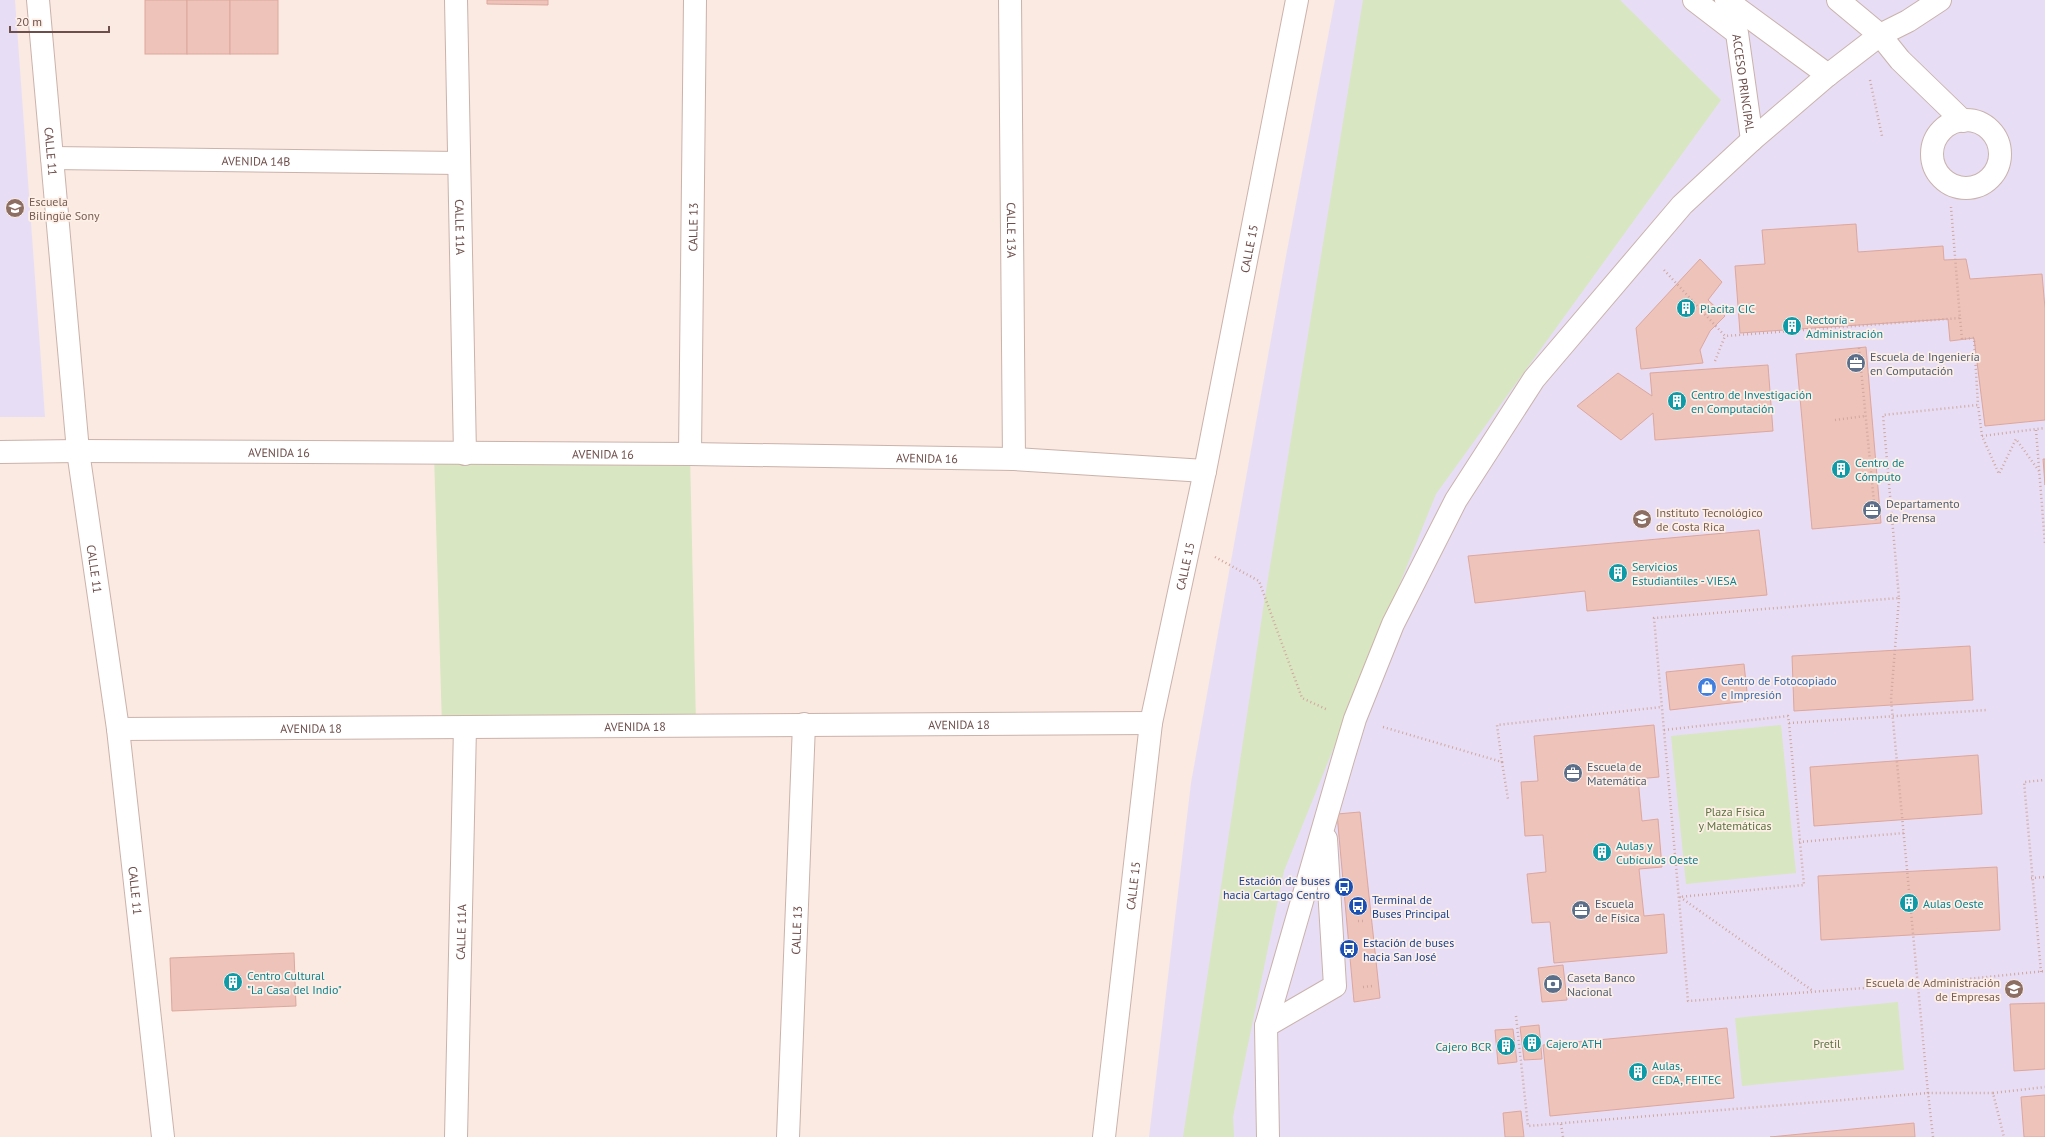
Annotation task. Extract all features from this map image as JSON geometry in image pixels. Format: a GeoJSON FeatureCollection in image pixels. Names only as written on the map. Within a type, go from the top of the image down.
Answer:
{"type":"FeatureCollection","features":[{"type":"Feature","properties":{"kind":"street","name":"CALLE 11"},"geometry":{"type":"LineString","coordinates":[[38,0],[78,451],[118,729],[163,1137]]}},
{"type":"Feature","properties":{"kind":"street","name":"CALLE 11A"},"geometry":{"type":"LineString","coordinates":[[456,0],[465,454]]}},
{"type":"Feature","properties":{"kind":"street","name":"CALLE 13"},"geometry":{"type":"LineString","coordinates":[[690,454],[695,0]]}},
{"type":"Feature","properties":{"kind":"street","name":"CALLE 13A"},"geometry":{"type":"LineString","coordinates":[[1010,0],[1014,459]]}},
{"type":"Feature","properties":{"kind":"street","name":"CALLE 15"},"geometry":{"type":"LineString","coordinates":[[1104,1137],[1151,723],[1205,471],[1297,0]]}},
{"type":"Feature","properties":{"kind":"street","name":"ACCESO PRINCIPAL"},"geometry":{"type":"LineString","coordinates":[[1694,0],[1737,33],[1752,140]]}},
{"type":"Feature","properties":{"kind":"street","name":"ACCESO PRINCIPAL"},"geometry":{"type":"LineString","coordinates":[[1726,0],[1828,75]]}},
{"type":"Feature","properties":{"kind":"street"},"geometry":{"type":"LineString","coordinates":[[1838,0],[1880,35],[1900,60],[1963,121]]}},
{"type":"Feature","properties":{"kind":"street"},"geometry":{"type":"LineString","coordinates":[[1268,1137],[1266,1026],[1355,719],[1393,624],[1456,500],[1534,379],[1682,205],[1752,140],[1828,75],[1880,35],[1940,0]]}},
{"type":"Feature","properties":{"kind":"street","name":"AVENIDA 14B"},"geometry":{"type":"LineString","coordinates":[[52,158],[459,163]]}},
{"type":"Feature","properties":{"kind":"street","name":"AVENIDA 16"},"geometry":{"type":"LineString","coordinates":[[0,452],[78,451],[690,454],[1014,459],[1205,471]]}},
{"type":"Feature","properties":{"kind":"street","name":"AVENIDA 18"},"geometry":{"type":"LineString","coordinates":[[118,729],[1151,723]]}},
{"type":"Feature","properties":{"kind":"street","name":"CALLE 13"},"geometry":{"type":"LineString","coordinates":[[788,1137],[804,724]]}},
{"type":"Feature","properties":{"kind":"street","name":"CALLE 11A"},"geometry":{"type":"LineString","coordinates":[[456,1137],[465,727]]}},
{"type":"Feature","properties":{"kind":"street"},"geometry":{"type":"LineString","coordinates":[[1266,1026],[1335,986],[1325,822]]}},
{"type":"Feature","properties":{"kind":"path"},"geometry":{"type":"LineString","coordinates":[[1870,80],[1882,136]]}},
{"type":"Feature","properties":{"kind":"path"},"geometry":{"type":"LineString","coordinates":[[1951,207],[1962,339],[1974,338],[1978,405],[1982,436],[1999,474],[2016,439],[2039,471]]}},
{"type":"Feature","properties":{"kind":"path"},"geometry":{"type":"LineString","coordinates":[[1661,267],[1725,336]]}},
{"type":"Feature","properties":{"kind":"path"},"geometry":{"type":"LineString","coordinates":[[1725,336],[1960,318]]}},
{"type":"Feature","properties":{"kind":"path"},"geometry":{"type":"LineString","coordinates":[[1715,361],[1725,336]]}},
{"type":"Feature","properties":{"kind":"path"},"geometry":{"type":"LineString","coordinates":[[1859,348],[1876,523]]}},
{"type":"Feature","properties":{"kind":"path"},"geometry":{"type":"LineString","coordinates":[[1933,1137],[1891,699],[1899,598],[1883,415],[1978,405]]}},
{"type":"Feature","properties":{"kind":"path"},"geometry":{"type":"LineString","coordinates":[[1835,420],[1865,416]]}},
{"type":"Feature","properties":{"kind":"path"},"geometry":{"type":"LineString","coordinates":[[1982,436],[2045,428]]}},
{"type":"Feature","properties":{"kind":"path"},"geometry":{"type":"LineString","coordinates":[[2036,430],[2045,544]]}},
{"type":"Feature","properties":{"kind":"path"},"geometry":{"type":"LineString","coordinates":[[1190,543],[1259,582],[1302,698],[1331,711]]}},
{"type":"Feature","properties":{"kind":"path"},"geometry":{"type":"LineString","coordinates":[[1899,598],[1654,618],[1688,1001],[1919,984],[2045,971]]}},
{"type":"Feature","properties":{"kind":"path"},"geometry":{"type":"LineString","coordinates":[[1508,799],[1497,725],[1662,707]]}},
{"type":"Feature","properties":{"kind":"path"},"geometry":{"type":"LineString","coordinates":[[1789,723],[1987,710]]}},
{"type":"Feature","properties":{"kind":"path"},"geometry":{"type":"LineString","coordinates":[[1664,730],[1788,716],[1804,885],[1679,897]]}},
{"type":"Feature","properties":{"kind":"path"},"geometry":{"type":"LineString","coordinates":[[1382,727],[1502,762]]}},
{"type":"Feature","properties":{"kind":"path"},"geometry":{"type":"LineString","coordinates":[[2041,972],[2031,878],[2024,782],[2045,780]]}},
{"type":"Feature","properties":{"kind":"path"},"geometry":{"type":"LineString","coordinates":[[1799,842],[1904,833]]}},
{"type":"Feature","properties":{"kind":"path"},"geometry":{"type":"LineString","coordinates":[[2031,878],[2045,877]]}},
{"type":"Feature","properties":{"kind":"path"},"geometry":{"type":"LineString","coordinates":[[1679,897],[1813,991]]}},
{"type":"Feature","properties":{"kind":"path"},"geometry":{"type":"LineString","coordinates":[[1516,1016],[1528,1126],[1928,1092],[1993,1093],[2045,1087]]}},
{"type":"Feature","properties":{"kind":"path"},"geometry":{"type":"LineString","coordinates":[[1993,1093],[2004,1137]]}},
{"type":"Feature","properties":{"kind":"path"},"geometry":{"type":"LineString","coordinates":[[1561,1124],[1563,1137]]}},
{"type":"Feature","properties":{"kind":"shaded area","name":"Escuela Bilingüe Sony"},"geometry":{"type":"Polygon","coordinates":[[[0,0],[15,0],[45,417],[0,417],[0,0]]]}},
{"type":"Feature","properties":{"kind":"shaded area","name":"Instituto Tecnológico de Costa Rica"},"geometry":{"type":"Polygon","coordinates":[[[1335,0],[2045,0],[2045,1137],[1149,1137],[1191,783],[1286,256],[1335,0]]]}},
{"type":"Feature","properties":{"kind":"green space"},"geometry":{"type":"Polygon","coordinates":[[[1363,0],[1620,0],[1721,100],[1436,494],[1284,871],[1233,1117],[1234,1137],[1183,1137],[1264,603],[1363,0]]]}},
{"type":"Feature","properties":{"kind":"green space"},"geometry":{"type":"Polygon","coordinates":[[[434,453],[690,454],[696,725],[442,727],[434,453]]]}},
{"type":"Feature","properties":{"kind":"green space","name":"Plaza Física y Matemáticas"},"geometry":{"type":"Polygon","coordinates":[[[1781,725],[1796,873],[1686,884],[1671,736],[1781,725]]]}},
{"type":"Feature","properties":{"kind":"green space","name":"Pretil"},"geometry":{"type":"Polygon","coordinates":[[[1898,1002],[1904,1070],[1742,1086],[1735,1018],[1898,1002]]]}},
{"type":"Feature","properties":{"kind":"building"},"geometry":{"type":"Polygon","coordinates":[[[145,0],[187,0],[187,54],[145,54],[145,0]]]}},
{"type":"Feature","properties":{"kind":"building"},"geometry":{"type":"Polygon","coordinates":[[[187,0],[230,0],[230,54],[187,54],[187,0]]]}},
{"type":"Feature","properties":{"kind":"building"},"geometry":{"type":"Polygon","coordinates":[[[230,0],[278,0],[278,54],[230,54],[230,0]]]}},
{"type":"Feature","properties":{"kind":"building"},"geometry":{"type":"Polygon","coordinates":[[[487,0],[548,0],[548,5],[487,4],[487,0]]]}},
{"type":"Feature","properties":{"kind":"building","name":"Rectoría - Administración"},"geometry":{"type":"Polygon","coordinates":[[[1856,224],[1858,252],[1943,246],[1944,260],[1966,259],[1970,279],[2042,274],[2045,308],[2045,420],[1985,426],[1974,338],[1950,341],[1948,319],[1740,333],[1735,266],[1765,264],[1762,230],[1856,224]]]}},
{"type":"Feature","properties":{"kind":"building","name":"Placita CIC"},"geometry":{"type":"Polygon","coordinates":[[[1700,259],[1722,282],[1708,300],[1725,316],[1710,331],[1700,350],[1703,363],[1641,369],[1636,328],[1700,259]]]}},
{"type":"Feature","properties":{"kind":"building","name":"Centro de Cómputo"},"geometry":{"type":"Polygon","coordinates":[[[1866,347],[1881,523],[1812,529],[1796,354],[1866,347]]]}},
{"type":"Feature","properties":{"kind":"building","name":"Centro de Investigación en Computación"},"geometry":{"type":"Polygon","coordinates":[[[1768,365],[1773,431],[1655,440],[1653,413],[1621,440],[1577,406],[1618,373],[1652,396],[1650,373],[1768,365]]]}},
{"type":"Feature","properties":{"kind":"building"},"geometry":{"type":"Polygon","coordinates":[[[2043,459],[2045,459],[2045,485],[2043,459]]]}},
{"type":"Feature","properties":{"kind":"building","name":"Servicios Estudiantiles - VIESA"},"geometry":{"type":"Polygon","coordinates":[[[1759,530],[1767,595],[1587,611],[1585,591],[1475,603],[1468,556],[1759,530]]]}},
{"type":"Feature","properties":{"kind":"building"},"geometry":{"type":"Polygon","coordinates":[[[1970,646],[1973,700],[1794,711],[1792,656],[1970,646]]]}},
{"type":"Feature","properties":{"kind":"building","name":"Centro de Fotocopiado e Impresión"},"geometry":{"type":"Polygon","coordinates":[[[1744,664],[1748,701],[1670,710],[1666,672],[1744,664]]]}},
{"type":"Feature","properties":{"kind":"building","name":"Aulas y Cubículos Oeste"},"geometry":{"type":"Polygon","coordinates":[[[1654,725],[1659,777],[1638,779],[1642,821],[1658,819],[1662,867],[1639,869],[1644,916],[1664,914],[1667,953],[1554,963],[1550,922],[1532,923],[1527,874],[1546,872],[1543,835],[1525,836],[1521,782],[1538,781],[1534,736],[1654,725]]]}},
{"type":"Feature","properties":{"kind":"building"},"geometry":{"type":"Polygon","coordinates":[[[1978,755],[1982,814],[1814,826],[1810,767],[1978,755]]]}},
{"type":"Feature","properties":{"kind":"building","name":"Terminal de Buses Principal"},"geometry":{"type":"Polygon","coordinates":[[[1360,812],[1380,998],[1354,1002],[1337,814],[1360,812]]]}},
{"type":"Feature","properties":{"kind":"building","name":"Aulas Oeste"},"geometry":{"type":"Polygon","coordinates":[[[1997,867],[2000,930],[1821,940],[1818,876],[1997,867]]]}},
{"type":"Feature","properties":{"kind":"building","name":"Centro Cultural \"La Casa del Indio\""},"geometry":{"type":"Polygon","coordinates":[[[294,953],[296,1006],[172,1011],[170,958],[294,953]]]}},
{"type":"Feature","properties":{"kind":"building","name":"Caseta Banco Nacional"},"geometry":{"type":"Polygon","coordinates":[[[1563,965],[1567,1000],[1542,1002],[1538,968],[1563,965]]]}},
{"type":"Feature","properties":{"kind":"building","name":"Escuela de Administración de Empresas"},"geometry":{"type":"Polygon","coordinates":[[[2045,1003],[2045,1069],[2014,1071],[2010,1004],[2045,1003]]]}},
{"type":"Feature","properties":{"kind":"building","name":"Cajero ATH"},"geometry":{"type":"Polygon","coordinates":[[[1539,1025],[1542,1059],[1524,1060],[1520,1027],[1539,1025]]]}},
{"type":"Feature","properties":{"kind":"building","name":"Aulas, CEDA, FEITEC"},"geometry":{"type":"Polygon","coordinates":[[[1727,1028],[1734,1098],[1550,1116],[1543,1045],[1727,1028]]]}},
{"type":"Feature","properties":{"kind":"building","name":"Cajero BCR"},"geometry":{"type":"Polygon","coordinates":[[[1513,1029],[1517,1062],[1498,1064],[1495,1030],[1513,1029]]]}},
{"type":"Feature","properties":{"kind":"building"},"geometry":{"type":"Polygon","coordinates":[[[2045,1095],[2045,1137],[2024,1137],[2021,1097],[2045,1095]]]}},
{"type":"Feature","properties":{"kind":"building"},"geometry":{"type":"Polygon","coordinates":[[[1521,1111],[1524,1137],[1505,1137],[1503,1113],[1521,1111]]]}},
{"type":"Feature","properties":{"kind":"building"},"geometry":{"type":"Polygon","coordinates":[[[1914,1123],[1915,1137],[1770,1137],[1914,1123]]]}},
{"type":"Feature","properties":{"kind":"place","name":"Escuela Bilingüe Sony"},"geometry":{"type":"Point","coordinates":[15,208]}},
{"type":"Feature","properties":{"kind":"place","name":"Placita CIC"},"geometry":{"type":"Point","coordinates":[1686,308]}},
{"type":"Feature","properties":{"kind":"place","name":"Rectoría - Administración"},"geometry":{"type":"Point","coordinates":[1792,326]}},
{"type":"Feature","properties":{"kind":"place","name":"Escuela de Ingeniería en Computación"},"geometry":{"type":"Point","coordinates":[1856,363]}},
{"type":"Feature","properties":{"kind":"place","name":"Centro de Investigación en Computación"},"geometry":{"type":"Point","coordinates":[1677,401]}},
{"type":"Feature","properties":{"kind":"place","name":"Centro de Cómputo"},"geometry":{"type":"Point","coordinates":[1841,469]}},
{"type":"Feature","properties":{"kind":"place","name":"Departamento de Prensa"},"geometry":{"type":"Point","coordinates":[1872,510]}},
{"type":"Feature","properties":{"kind":"place","name":"Instituto Tecnológico de Costa Rica"},"geometry":{"type":"Point","coordinates":[1642,519]}},
{"type":"Feature","properties":{"kind":"place","name":"Servicios Estudiantiles - VIESA"},"geometry":{"type":"Point","coordinates":[1618,573]}},
{"type":"Feature","properties":{"kind":"place","name":"Centro de Fotocopiado e Impresión"},"geometry":{"type":"Point","coordinates":[1707,687]}},
{"type":"Feature","properties":{"kind":"place","name":"Escuela de Matemática"},"geometry":{"type":"Point","coordinates":[1573,773]}},
{"type":"Feature","properties":{"kind":"place","name":"Aulas y Cubículos Oeste"},"geometry":{"type":"Point","coordinates":[1602,852]}},
{"type":"Feature","properties":{"kind":"place","name":"Estación de buses hacia Cartago Centro"},"geometry":{"type":"Point","coordinates":[1344,887]}},
{"type":"Feature","properties":{"kind":"place","name":"Aulas Oeste"},"geometry":{"type":"Point","coordinates":[1909,903]}},
{"type":"Feature","properties":{"kind":"place","name":"Terminal de Buses Principal"},"geometry":{"type":"Point","coordinates":[1358,906]}},
{"type":"Feature","properties":{"kind":"place","name":"Escuela de Física"},"geometry":{"type":"Point","coordinates":[1581,910]}},
{"type":"Feature","properties":{"kind":"place","name":"Estación de buses hacia San José"},"geometry":{"type":"Point","coordinates":[1349,949]}},
{"type":"Feature","properties":{"kind":"place","name":"Centro Cultural \"La Casa del Indio\""},"geometry":{"type":"Point","coordinates":[233,982]}},
{"type":"Feature","properties":{"kind":"place","name":"Caseta Banco Nacional"},"geometry":{"type":"Point","coordinates":[1553,984]}},
{"type":"Feature","properties":{"kind":"place","name":"Escuela de Administración de Empresas"},"geometry":{"type":"Point","coordinates":[2014,989]}},
{"type":"Feature","properties":{"kind":"place","name":"Cajero ATH"},"geometry":{"type":"Point","coordinates":[1532,1043]}},
{"type":"Feature","properties":{"kind":"place","name":"Cajero BCR"},"geometry":{"type":"Point","coordinates":[1506,1046]}},
{"type":"Feature","properties":{"kind":"place","name":"Aulas, CEDA, FEITEC"},"geometry":{"type":"Point","coordinates":[1638,1072]}}]}
